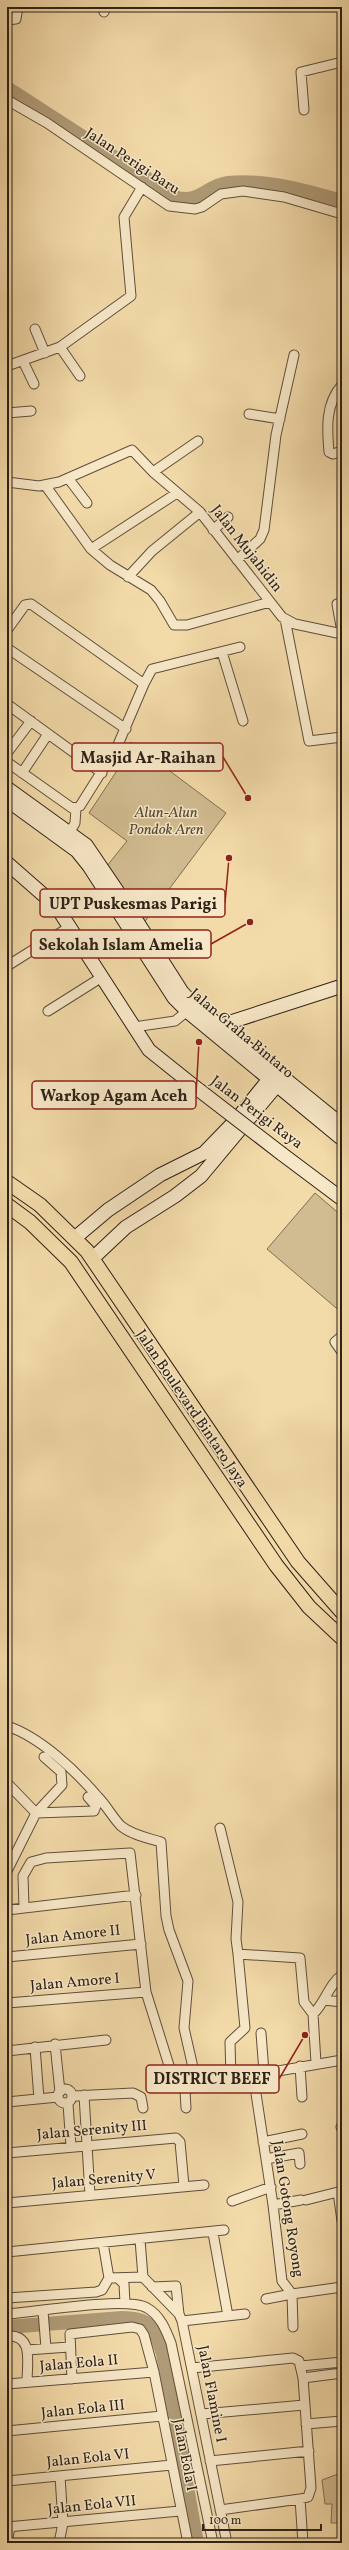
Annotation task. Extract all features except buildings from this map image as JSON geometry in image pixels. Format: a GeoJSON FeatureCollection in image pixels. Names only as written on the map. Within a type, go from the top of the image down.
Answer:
{"type":"FeatureCollection","features":[{"type":"Feature","properties":{"kind":"main road","name":"Jalan Boulevard Bintaro Jaya"},"geometry":{"type":"LineString","coordinates":[[7,1182],[40,1205],[76,1237],[93,1258],[298,1562],[342,1612]]}},
{"type":"Feature","properties":{"kind":"main road","name":"Jalan Boulevard Bintaro Jaya"},"geometry":{"type":"LineString","coordinates":[[7,1205],[30,1222],[71,1262],[276,1565],[309,1607],[342,1638]]}},
{"type":"Feature","properties":{"kind":"street"},"geometry":{"type":"LineString","coordinates":[[7,20],[16,19],[18,7]]}},
{"type":"Feature","properties":{"kind":"street"},"geometry":{"type":"LineString","coordinates":[[304,110],[301,72],[342,62]]}},
{"type":"Feature","properties":{"kind":"street","name":"Jalan Perigi Baru"},"geometry":{"type":"LineString","coordinates":[[7,100],[142,187],[161,201],[179,208],[202,207],[221,194],[243,191],[284,198],[342,214]]}},
{"type":"Feature","properties":{"kind":"street"},"geometry":{"type":"LineString","coordinates":[[7,366],[60,347],[131,296],[124,218],[142,187]]}},
{"type":"Feature","properties":{"kind":"street"},"geometry":{"type":"LineString","coordinates":[[36,329],[45,353]]}},
{"type":"Feature","properties":{"kind":"street"},"geometry":{"type":"LineString","coordinates":[[60,347],[80,376]]}},
{"type":"Feature","properties":{"kind":"street"},"geometry":{"type":"LineString","coordinates":[[237,560],[260,539],[264,530],[280,419],[294,355]]}},
{"type":"Feature","properties":{"kind":"street"},"geometry":{"type":"LineString","coordinates":[[23,360],[34,384]]}},
{"type":"Feature","properties":{"kind":"street"},"geometry":{"type":"LineString","coordinates":[[342,385],[328,413],[327,423],[329,452],[333,454],[342,451]]}},
{"type":"Feature","properties":{"kind":"street"},"geometry":{"type":"LineString","coordinates":[[7,413],[31,411]]}},
{"type":"Feature","properties":{"kind":"street"},"geometry":{"type":"LineString","coordinates":[[249,414],[280,419]]}},
{"type":"Feature","properties":{"kind":"street"},"geometry":{"type":"LineString","coordinates":[[153,472],[198,440]]}},
{"type":"Feature","properties":{"kind":"street","name":"Jalan Mujahidin"},"geometry":{"type":"LineString","coordinates":[[7,482],[45,485],[68,478],[130,449],[153,472],[200,512],[285,619]]}},
{"type":"Feature","properties":{"kind":"street"},"geometry":{"type":"LineString","coordinates":[[68,478],[87,503]]}},
{"type":"Feature","properties":{"kind":"street"},"geometry":{"type":"LineString","coordinates":[[45,485],[91,549],[128,578],[156,595],[173,624],[177,626],[270,602]]}},
{"type":"Feature","properties":{"kind":"street"},"geometry":{"type":"LineString","coordinates":[[91,549],[177,493]]}},
{"type":"Feature","properties":{"kind":"street"},"geometry":{"type":"LineString","coordinates":[[128,578],[152,551],[200,512]]}},
{"type":"Feature","properties":{"kind":"street"},"geometry":{"type":"LineString","coordinates":[[213,530],[228,517]]}},
{"type":"Feature","properties":{"kind":"street"},"geometry":{"type":"LineString","coordinates":[[7,630],[25,605],[31,604],[144,684]]}},
{"type":"Feature","properties":{"kind":"street"},"geometry":{"type":"LineString","coordinates":[[337,604],[342,633],[285,619],[309,741],[342,737]]}},
{"type":"Feature","properties":{"kind":"street"},"geometry":{"type":"LineString","coordinates":[[9,767],[22,773],[72,808],[80,806],[102,773],[126,729],[144,684],[152,669],[240,647]]}},
{"type":"Feature","properties":{"kind":"street"},"geometry":{"type":"LineString","coordinates":[[7,648],[126,729]]}},
{"type":"Feature","properties":{"kind":"street"},"geometry":{"type":"LineString","coordinates":[[222,652],[243,721]]}},
{"type":"Feature","properties":{"kind":"street"},"geometry":{"type":"LineString","coordinates":[[7,704],[102,773]]}},
{"type":"Feature","properties":{"kind":"street"},"geometry":{"type":"LineString","coordinates":[[7,753],[30,721]]}},
{"type":"Feature","properties":{"kind":"street"},"geometry":{"type":"LineString","coordinates":[[22,773],[48,734]]}},
{"type":"Feature","properties":{"kind":"street","name":"Jalan Graha Bintaro"},"geometry":{"type":"LineString","coordinates":[[7,788],[86,845],[98,861],[138,933]]}},
{"type":"Feature","properties":{"kind":"street","name":"Jalan Graha Bintaro"},"geometry":{"type":"LineString","coordinates":[[7,800],[77,851],[182,992],[191,1008],[277,1078],[342,1125]]}},
{"type":"Feature","properties":{"kind":"street"},"geometry":{"type":"LineString","coordinates":[[70,832],[75,823],[76,808]]}},
{"type":"Feature","properties":{"kind":"street","name":"Jalan Perigi Raya"},"geometry":{"type":"LineString","coordinates":[[7,863],[56,906],[71,926],[149,1050],[342,1199]]}},
{"type":"Feature","properties":{"kind":"street"},"geometry":{"type":"LineString","coordinates":[[7,966],[71,926]]}},
{"type":"Feature","properties":{"kind":"street"},"geometry":{"type":"LineString","coordinates":[[48,1011],[102,977]]}},
{"type":"Feature","properties":{"kind":"street"},"geometry":{"type":"LineString","coordinates":[[213,1027],[342,986]]}},
{"type":"Feature","properties":{"kind":"street"},"geometry":{"type":"LineString","coordinates":[[134,1027],[175,1021],[191,1008]]}},
{"type":"Feature","properties":{"kind":"street"},"geometry":{"type":"LineString","coordinates":[[76,1237],[108,1210],[154,1180],[204,1153],[277,1078]]}},
{"type":"Feature","properties":{"kind":"street"},"geometry":{"type":"LineString","coordinates":[[93,1258],[126,1227],[175,1196],[201,1176],[277,1078]]}},
{"type":"Feature","properties":{"kind":"street","name":"Jalan Graha Bintaro"},"geometry":{"type":"LineString","coordinates":[[277,1078],[342,1139]]}},
{"type":"Feature","properties":{"kind":"street"},"geometry":{"type":"LineString","coordinates":[[342,1336],[335,1341],[342,1352]]}},
{"type":"Feature","properties":{"kind":"street"},"geometry":{"type":"LineString","coordinates":[[7,1726],[26,1732],[50,1752],[95,1793],[121,1826],[136,1834],[161,1842],[166,1916],[169,1930],[188,1981],[184,2028],[197,2085]]}},
{"type":"Feature","properties":{"kind":"street"},"geometry":{"type":"LineString","coordinates":[[7,1871],[36,1813],[64,1781],[61,1772],[44,1757]]}},
{"type":"Feature","properties":{"kind":"street"},"geometry":{"type":"LineString","coordinates":[[8,1784],[36,1813],[94,1811],[96,1806],[88,1797]]}},
{"type":"Feature","properties":{"kind":"street"},"geometry":{"type":"LineString","coordinates":[[220,1828],[238,1902],[236,1939],[245,2028],[230,2042],[231,2078]]}},
{"type":"Feature","properties":{"kind":"street"},"geometry":{"type":"LineString","coordinates":[[24,1908],[23,1876],[31,1862],[46,1858],[128,1852],[131,1856],[146,1992],[172,2074]]}},
{"type":"Feature","properties":{"kind":"street"},"geometry":{"type":"LineString","coordinates":[[7,1910],[136,1895]]}},
{"type":"Feature","properties":{"kind":"street","name":"Jalan Amore II"},"geometry":{"type":"LineString","coordinates":[[7,1957],[141,1944]]}},
{"type":"Feature","properties":{"kind":"street"},"geometry":{"type":"LineString","coordinates":[[238,1954],[300,1958],[304,2002],[312,2014],[316,2064]]}},
{"type":"Feature","properties":{"kind":"street"},"geometry":{"type":"LineString","coordinates":[[312,2014],[331,1992],[333,1984],[342,1975]]}},
{"type":"Feature","properties":{"kind":"street","name":"Jalan Amore I"},"geometry":{"type":"LineString","coordinates":[[7,2003],[146,1992]]}},
{"type":"Feature","properties":{"kind":"street"},"geometry":{"type":"LineString","coordinates":[[324,2000],[342,2002]]}},
{"type":"Feature","properties":{"kind":"street"},"geometry":{"type":"LineString","coordinates":[[261,2033],[264,2072]]}},
{"type":"Feature","properties":{"kind":"street"},"geometry":{"type":"LineString","coordinates":[[7,2050],[106,2040]]}},
{"type":"Feature","properties":{"kind":"street"},"geometry":{"type":"LineString","coordinates":[[55,2044],[59,2094],[62,2103],[68,2104]]}},
{"type":"Feature","properties":{"kind":"street"},"geometry":{"type":"LineString","coordinates":[[35,2047],[39,2099]]}},
{"type":"Feature","properties":{"kind":"street"},"geometry":{"type":"LineString","coordinates":[[186,2108],[185,2091],[197,2085],[264,2072],[342,2060]]}},
{"type":"Feature","properties":{"kind":"street"},"geometry":{"type":"LineString","coordinates":[[300,2066],[302,2097]]}},
{"type":"Feature","properties":{"kind":"street","name":"Jalan Gotong Royong"},"geometry":{"type":"LineString","coordinates":[[254,2074],[263,2142],[271,2187],[282,2281],[292,2294],[342,2287]]}},
{"type":"Feature","properties":{"kind":"street"},"geometry":{"type":"LineString","coordinates":[[7,2102],[39,2099],[59,2094],[68,2089],[73,2096]]}},
{"type":"Feature","properties":{"kind":"street"},"geometry":{"type":"LineString","coordinates":[[73,2096],[133,2093],[141,2097],[143,2108]]}},
{"type":"Feature","properties":{"kind":"street"},"geometry":{"type":"LineString","coordinates":[[84,2095],[90,2195]]}},
{"type":"Feature","properties":{"kind":"street"},"geometry":{"type":"LineString","coordinates":[[71,2146],[68,2104],[73,2096]]}},
{"type":"Feature","properties":{"kind":"street"},"geometry":{"type":"LineString","coordinates":[[263,2142],[302,2134]]}},
{"type":"Feature","properties":{"kind":"street","name":"Jalan Serenity III"},"geometry":{"type":"LineString","coordinates":[[7,2153],[71,2146],[179,2139],[184,2186]]}},
{"type":"Feature","properties":{"kind":"street"},"geometry":{"type":"LineString","coordinates":[[266,2159],[299,2153],[300,2164]]}},
{"type":"Feature","properties":{"kind":"street","name":"Jalan Serenity V"},"geometry":{"type":"LineString","coordinates":[[7,2203],[204,2184]]}},
{"type":"Feature","properties":{"kind":"street"},"geometry":{"type":"LineString","coordinates":[[232,2201],[271,2187]]}},
{"type":"Feature","properties":{"kind":"street"},"geometry":{"type":"LineString","coordinates":[[273,2205],[340,2192],[342,2221]]}},
{"type":"Feature","properties":{"kind":"street"},"geometry":{"type":"LineString","coordinates":[[7,2252],[213,2233],[224,2230]]}},
{"type":"Feature","properties":{"kind":"street"},"geometry":{"type":"LineString","coordinates":[[213,2233],[228,2316]]}},
{"type":"Feature","properties":{"kind":"street"},"geometry":{"type":"LineString","coordinates":[[140,2240],[143,2277],[181,2317],[228,2316],[245,2314]]}},
{"type":"Feature","properties":{"kind":"street"},"geometry":{"type":"LineString","coordinates":[[102,2243],[121,2279],[125,2302]]}},
{"type":"Feature","properties":{"kind":"street"},"geometry":{"type":"LineString","coordinates":[[7,2298],[96,2292],[121,2279],[143,2277]]}},
{"type":"Feature","properties":{"kind":"street","name":"Jalan Flamine I"},"geometry":{"type":"LineString","coordinates":[[152,2288],[176,2286],[227,2543]]}},
{"type":"Feature","properties":{"kind":"street"},"geometry":{"type":"LineString","coordinates":[[266,2299],[292,2294],[293,2327]]}},
{"type":"Feature","properties":{"kind":"street"},"geometry":{"type":"LineString","coordinates":[[7,2314],[43,2314],[125,2302],[147,2308],[157,2316],[171,2343],[213,2543]]}},
{"type":"Feature","properties":{"kind":"street"},"geometry":{"type":"LineString","coordinates":[[43,2314],[46,2348]]}},
{"type":"Feature","properties":{"kind":"street","name":"Jalan Eola I"},"geometry":{"type":"LineString","coordinates":[[69,2347],[68,2336],[71,2333],[132,2327],[140,2329],[144,2335],[154,2372],[180,2511],[188,2543]]}},
{"type":"Feature","properties":{"kind":"street"},"geometry":{"type":"LineString","coordinates":[[7,2336],[17,2336],[23,2338],[27,2350],[27,2382]]}},
{"type":"Feature","properties":{"kind":"street"},"geometry":{"type":"LineString","coordinates":[[27,2350],[69,2347],[72,2379]]}},
{"type":"Feature","properties":{"kind":"street"},"geometry":{"type":"LineString","coordinates":[[192,2368],[342,2362]]}},
{"type":"Feature","properties":{"kind":"street"},"geometry":{"type":"LineString","coordinates":[[220,2510],[300,2500],[308,2497],[311,2488],[309,2451],[303,2378],[299,2363]]}},
{"type":"Feature","properties":{"kind":"street","name":"Jalan Eola II"},"geometry":{"type":"LineString","coordinates":[[7,2384],[154,2372]]}},
{"type":"Feature","properties":{"kind":"street"},"geometry":{"type":"LineString","coordinates":[[303,2378],[342,2373]]}},
{"type":"Feature","properties":{"kind":"street"},"geometry":{"type":"LineString","coordinates":[[202,2414],[304,2404]]}},
{"type":"Feature","properties":{"kind":"street","name":"Jalan Eola III"},"geometry":{"type":"LineString","coordinates":[[7,2432],[162,2416]]}},
{"type":"Feature","properties":{"kind":"street"},"geometry":{"type":"LineString","coordinates":[[306,2424],[342,2420]]}},
{"type":"Feature","properties":{"kind":"street"},"geometry":{"type":"LineString","coordinates":[[210,2461],[309,2451]]}},
{"type":"Feature","properties":{"kind":"street","name":"Jalan Eola VI"},"geometry":{"type":"LineString","coordinates":[[7,2481],[172,2465]]}},
{"type":"Feature","properties":{"kind":"street"},"geometry":{"type":"LineString","coordinates":[[59,2543],[63,2523],[60,2476]]}},
{"type":"Feature","properties":{"kind":"street"},"geometry":{"type":"LineString","coordinates":[[300,2500],[303,2543]]}},
{"type":"Feature","properties":{"kind":"street","name":"Jalan Eola VII"},"geometry":{"type":"LineString","coordinates":[[8,2527],[180,2511]]}},
{"type":"Feature","properties":{"kind":"street"},"geometry":{"type":"LineString","coordinates":[[7,2543],[8,2527]]}},
{"type":"Feature","properties":{"kind":"green space","name":"Alun-Alun Pondok Aren"},"geometry":{"type":"Polygon","coordinates":[[[131,742],[226,813],[143,924],[106,867],[127,841],[89,813],[122,763],[131,742]]]}},
{"type":"Feature","properties":{"kind":"green space"},"geometry":{"type":"Polygon","coordinates":[[[315,1193],[342,1216],[342,1313],[267,1249],[315,1193]]]}},
{"type":"Feature","properties":{"kind":"green space"},"geometry":{"type":"Polygon","coordinates":[[[339,2446],[342,2446],[342,2523],[331,2523],[332,2504],[325,2504],[322,2480],[338,2474],[339,2446]]]}},
{"type":"Feature","properties":{"kind":"waterway"},"geometry":{"type":"LineString","coordinates":[[7,88],[177,198],[192,198],[220,185],[243,182],[271,184],[314,193],[342,201]]}},
{"type":"Feature","properties":{"kind":"waterway"},"geometry":{"type":"LineString","coordinates":[[7,2327],[122,2318],[140,2320],[150,2326],[157,2337],[163,2354],[197,2543]]}},
{"type":"Feature","properties":{"kind":"place","name":"Masjid Ar-Raihan"},"geometry":{"type":"Point","coordinates":[248,798]}},
{"type":"Feature","properties":{"kind":"place","name":"UPT Puskesmas Parigi"},"geometry":{"type":"Point","coordinates":[229,858]}},
{"type":"Feature","properties":{"kind":"place","name":"Sekolah Islam Amelia"},"geometry":{"type":"Point","coordinates":[250,922]}},
{"type":"Feature","properties":{"kind":"place","name":"Warkop Agam Aceh"},"geometry":{"type":"Point","coordinates":[199,1042]}},
{"type":"Feature","properties":{"kind":"place","name":"DISTRICT BEEF"},"geometry":{"type":"Point","coordinates":[305,2035]}}]}
